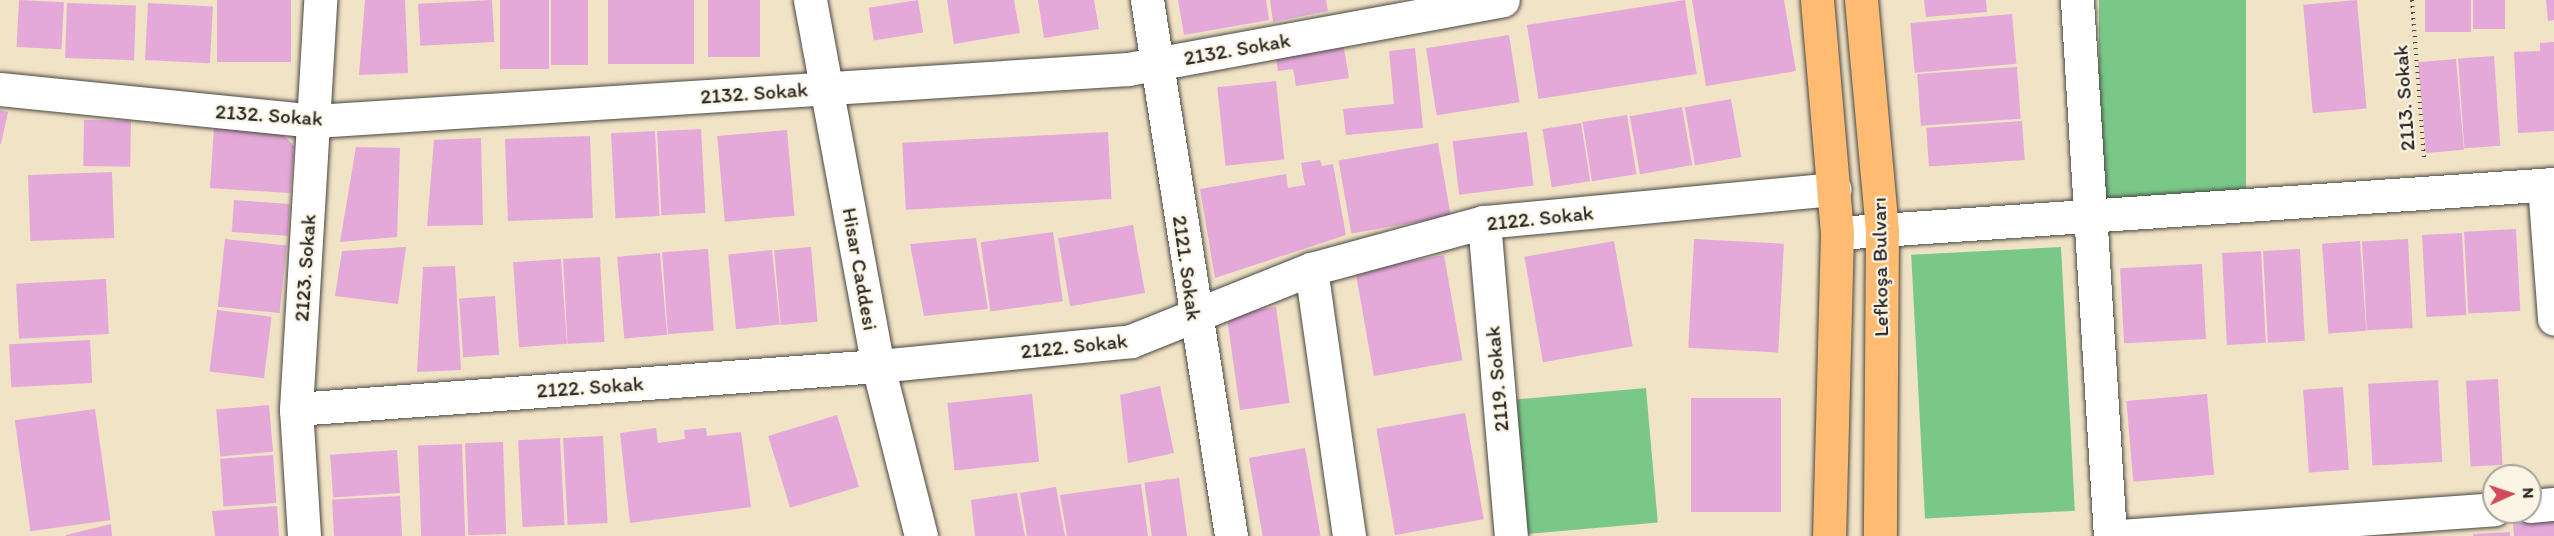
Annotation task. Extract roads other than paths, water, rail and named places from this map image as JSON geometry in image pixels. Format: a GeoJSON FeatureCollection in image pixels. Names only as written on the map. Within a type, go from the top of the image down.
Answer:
{"type":"FeatureCollection","features":[{"type":"Feature","properties":{"kind":"main road","name":"Lefkoşa Bulvarı"},"geometry":{"type":"LineString","coordinates":[[1817,0],[1837,233],[1829,536]]}},
{"type":"Feature","properties":{"kind":"main road","name":"Lefkoşa Bulvarı"},"geometry":{"type":"LineString","coordinates":[[1861,0],[1882,231],[1880,536]]}},
{"type":"Feature","properties":{"kind":"street","name":"2123. Sokak"},"geometry":{"type":"LineString","coordinates":[[304,536],[296,409],[315,121],[320,0]]}},
{"type":"Feature","properties":{"kind":"street","name":"Hisar Caddesi"},"geometry":{"type":"LineString","coordinates":[[810,0],[878,366],[921,536]]}},
{"type":"Feature","properties":{"kind":"street","name":"2121. Sokak"},"geometry":{"type":"LineString","coordinates":[[1147,0],[1194,317],[1231,536]]}},
{"type":"Feature","properties":{"kind":"street","name":"2132. Sokak"},"geometry":{"type":"LineString","coordinates":[[0,89],[315,121],[827,89],[1158,64],[1503,0]]}},
{"type":"Feature","properties":{"kind":"street"},"geometry":{"type":"LineString","coordinates":[[2077,0],[2088,218],[2110,536]]}},
{"type":"Feature","properties":{"kind":"street"},"geometry":{"type":"LineString","coordinates":[[1837,233],[2088,218],[2549,184],[2554,319]]}},
{"type":"Feature","properties":{"kind":"street","name":"2122. Sokak"},"geometry":{"type":"LineString","coordinates":[[296,409],[878,366],[1131,341],[1311,269],[1484,222],[1834,189]]}},
{"type":"Feature","properties":{"kind":"street","name":"2119. Sokak"},"geometry":{"type":"LineString","coordinates":[[1484,222],[1511,536]]}},
{"type":"Feature","properties":{"kind":"street"},"geometry":{"type":"LineString","coordinates":[[1311,269],[1349,536]]}},
{"type":"Feature","properties":{"kind":"street"},"geometry":{"type":"LineString","coordinates":[[2120,536],[2482,510]]}}]}
